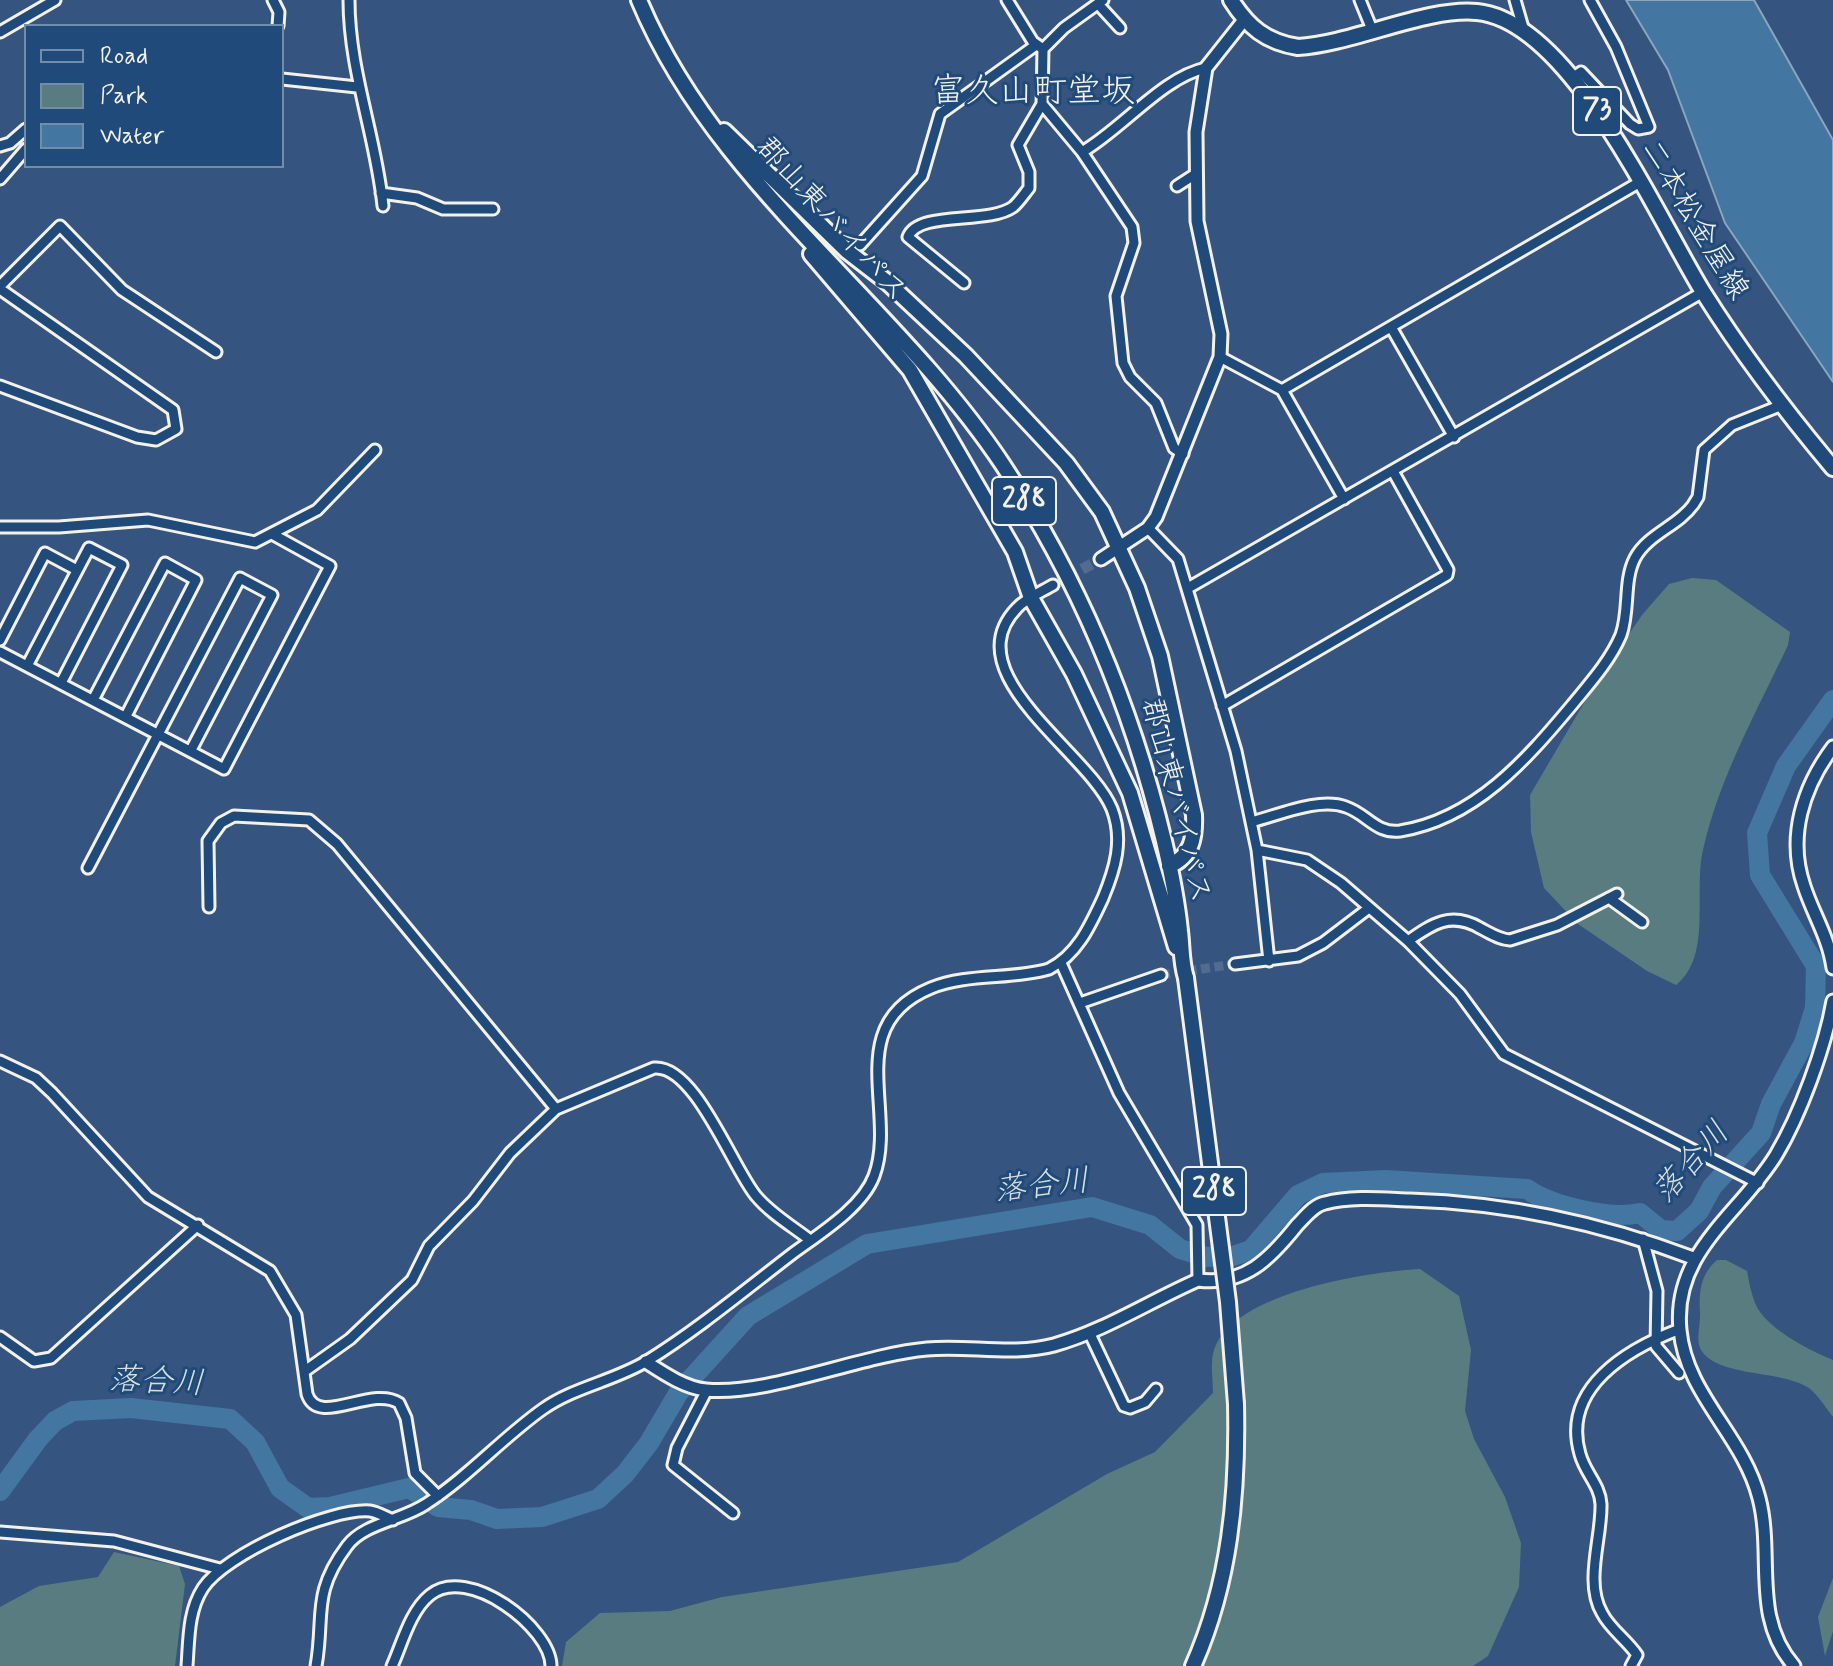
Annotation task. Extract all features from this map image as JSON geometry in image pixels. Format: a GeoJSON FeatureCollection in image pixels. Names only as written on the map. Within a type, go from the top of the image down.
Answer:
{"type":"FeatureCollection","features":[{"type":"Feature","properties":{"kind":"main road","name":"郡山東バイパス"},"geometry":{"type":"LineString","coordinates":[[639,0],[664,53],[721,139],[899,336],[1003,464],[1065,569],[1119,689],[1139,748],[1169,866],[1228,1302],[1236,1404],[1233,1522],[1214,1607],[1193,1666]]}},
{"type":"Feature","properties":{"kind":"main road","name":"二本松金屋線"},"geometry":{"type":"LineString","coordinates":[[1231,0],[1244,20],[1268,38],[1298,47],[1466,12],[1495,16],[1524,31],[1572,78],[1603,120],[1703,292],[1782,405],[1833,468]]}},
{"type":"Feature","properties":{"kind":"main road"},"geometry":{"type":"LineString","coordinates":[[699,110],[751,155],[847,251],[907,299],[966,356],[1066,463],[1102,512],[1120,548],[1160,656],[1194,815],[1194,838],[1190,849],[1169,866]]}},
{"type":"Feature","properties":{"kind":"main road"},"geometry":{"type":"LineString","coordinates":[[721,139],[759,195],[910,370],[1015,552],[1031,598],[1074,674],[1130,793],[1184,972]]}},
{"type":"Feature","properties":{"kind":"street"},"geometry":{"type":"LineString","coordinates":[[0,32],[55,0]]}},
{"type":"Feature","properties":{"kind":"street"},"geometry":{"type":"LineString","coordinates":[[273,0],[279,12],[278,24]]}},
{"type":"Feature","properties":{"kind":"street"},"geometry":{"type":"LineString","coordinates":[[349,0],[349,30],[357,87],[383,206]]}},
{"type":"Feature","properties":{"kind":"street"},"geometry":{"type":"LineString","coordinates":[[964,283],[908,237],[920,223],[998,214],[1012,207],[1029,188],[1029,172],[1018,145],[1042,104],[1039,47],[1007,0]]}},
{"type":"Feature","properties":{"kind":"street"},"geometry":{"type":"LineString","coordinates":[[1360,0],[1373,32]]}},
{"type":"Feature","properties":{"kind":"street"},"geometry":{"type":"LineString","coordinates":[[1515,0],[1524,31]]}},
{"type":"Feature","properties":{"kind":"street"},"geometry":{"type":"LineString","coordinates":[[1572,78],[1581,72],[1630,124],[1638,129],[1649,127],[1616,47],[1590,0]]}},
{"type":"Feature","properties":{"kind":"street"},"geometry":{"type":"LineString","coordinates":[[860,245],[922,176],[940,114],[1100,2],[1120,28]]}},
{"type":"Feature","properties":{"kind":"street"},"geometry":{"type":"LineString","coordinates":[[1101,559],[1148,528],[1164,503],[1220,357],[1221,334],[1197,221],[1194,175],[1196,132],[1206,68],[1244,20]]}},
{"type":"Feature","properties":{"kind":"street"},"geometry":{"type":"LineString","coordinates":[[1082,152],[1121,127],[1173,81],[1206,68]]}},
{"type":"Feature","properties":{"kind":"street"},"geometry":{"type":"LineString","coordinates":[[284,79],[357,87]]}},
{"type":"Feature","properties":{"kind":"street"},"geometry":{"type":"LineString","coordinates":[[1042,104],[1082,152],[1134,233],[1116,296],[1123,363],[1130,377],[1156,403],[1174,448],[1183,454]]}},
{"type":"Feature","properties":{"kind":"street"},"geometry":{"type":"LineString","coordinates":[[0,146],[10,143],[24,131]]}},
{"type":"Feature","properties":{"kind":"street"},"geometry":{"type":"LineString","coordinates":[[0,179],[24,151]]}},
{"type":"Feature","properties":{"kind":"street"},"geometry":{"type":"LineString","coordinates":[[1177,186],[1194,175]]}},
{"type":"Feature","properties":{"kind":"street"},"geometry":{"type":"LineString","coordinates":[[1282,390],[1640,182]]}},
{"type":"Feature","properties":{"kind":"street"},"geometry":{"type":"LineString","coordinates":[[381,193],[417,198],[443,209],[493,209]]}},
{"type":"Feature","properties":{"kind":"street"},"geometry":{"type":"LineString","coordinates":[[0,386],[137,437],[156,440],[176,429],[173,410],[0,288],[60,226],[122,290],[216,352]]}},
{"type":"Feature","properties":{"kind":"street"},"geometry":{"type":"LineString","coordinates":[[1188,588],[1394,473],[1703,292]]}},
{"type":"Feature","properties":{"kind":"street"},"geometry":{"type":"LineString","coordinates":[[1391,327],[1454,437]]}},
{"type":"Feature","properties":{"kind":"street"},"geometry":{"type":"LineString","coordinates":[[1220,357],[1282,390],[1344,499]]}},
{"type":"Feature","properties":{"kind":"street"},"geometry":{"type":"LineString","coordinates":[[1251,822],[1330,804],[1345,806],[1387,831],[1400,831],[1447,817],[1477,799],[1536,748],[1608,660],[1621,635],[1634,561],[1655,537],[1689,511],[1698,497],[1704,450],[1732,425],[1782,405]]}},
{"type":"Feature","properties":{"kind":"street"},"geometry":{"type":"LineString","coordinates":[[0,527],[59,527],[148,520],[211,531],[247,543],[272,534],[317,510],[375,450]]}},
{"type":"Feature","properties":{"kind":"street"},"geometry":{"type":"LineString","coordinates":[[1222,706],[1447,575],[1440,551],[1394,473]]}},
{"type":"Feature","properties":{"kind":"street"},"geometry":{"type":"LineString","coordinates":[[1148,528],[1175,553],[1222,706],[1257,850],[1269,961]]}},
{"type":"Feature","properties":{"kind":"street"},"geometry":{"type":"LineString","coordinates":[[0,652],[224,769],[330,566],[272,534]]}},
{"type":"Feature","properties":{"kind":"street"},"geometry":{"type":"LineString","coordinates":[[27,666],[89,548],[122,565],[61,683]]}},
{"type":"Feature","properties":{"kind":"street"},"geometry":{"type":"LineString","coordinates":[[0,640],[45,553],[77,570]]}},
{"type":"Feature","properties":{"kind":"street"},"geometry":{"type":"LineString","coordinates":[[93,700],[165,563],[196,580],[126,716]]}},
{"type":"Feature","properties":{"kind":"street"},"geometry":{"type":"LineString","coordinates":[[88,868],[240,578],[272,595],[191,750]]}},
{"type":"Feature","properties":{"kind":"street"},"geometry":{"type":"LineString","coordinates":[[316,1666],[318,1611],[333,1567],[356,1538],[431,1501],[545,1407],[646,1362],[810,1240],[862,1197],[873,1178],[880,1137],[875,1066],[880,1043],[901,1007],[932,987],[958,980],[1034,973],[1061,963],[1085,934],[1115,866],[1117,829],[1112,810],[1097,785],[1005,676],[1001,649],[1006,623],[1019,604],[1053,585]]}},
{"type":"Feature","properties":{"kind":"street"},"geometry":{"type":"LineString","coordinates":[[1833,747],[1812,780],[1797,833],[1803,884],[1826,938],[1833,968]]}},
{"type":"Feature","properties":{"kind":"street"},"geometry":{"type":"LineString","coordinates":[[209,907],[208,841],[221,823],[245,815],[309,820],[337,844],[556,1109]]}},
{"type":"Feature","properties":{"kind":"street"},"geometry":{"type":"LineString","coordinates":[[1257,850],[1307,860],[1369,908],[1408,941],[1460,994],[1504,1054],[1670,1135],[1758,1183]]}},
{"type":"Feature","properties":{"kind":"street"},"geometry":{"type":"LineString","coordinates":[[1408,941],[1433,924],[1451,919],[1470,922],[1510,940],[1557,925],[1613,896],[1642,922]]}},
{"type":"Feature","properties":{"kind":"street"},"geometry":{"type":"LineString","coordinates":[[1235,964],[1269,961],[1311,950],[1369,908]]}},
{"type":"Feature","properties":{"kind":"street"},"geometry":{"type":"LineString","coordinates":[[1061,963],[1119,1093],[1197,1225],[1198,1280]]}},
{"type":"Feature","properties":{"kind":"street"},"geometry":{"type":"LineString","coordinates":[[1080,1003],[1161,975]]}},
{"type":"Feature","properties":{"kind":"street"},"geometry":{"type":"LineString","coordinates":[[1790,1665],[1765,1605],[1764,1525],[1756,1486],[1735,1442],[1693,1381],[1680,1329],[1681,1294],[1693,1258],[1708,1236],[1758,1183],[1794,1119],[1833,1001]]}},
{"type":"Feature","properties":{"kind":"street"},"geometry":{"type":"LineString","coordinates":[[0,1061],[44,1086],[148,1197],[270,1271],[296,1315],[308,1400],[317,1409],[382,1396],[399,1403],[406,1418],[415,1473],[431,1501]]}},
{"type":"Feature","properties":{"kind":"street"},"geometry":{"type":"LineString","coordinates":[[305,1371],[350,1339],[412,1280],[429,1246],[473,1201],[510,1153],[556,1109],[654,1068],[668,1069],[706,1112],[754,1194],[810,1240]]}},
{"type":"Feature","properties":{"kind":"street"},"geometry":{"type":"LineString","coordinates":[[646,1362],[688,1385],[707,1390],[753,1387],[865,1359],[927,1348],[1029,1349],[1089,1332],[1198,1280],[1214,1282],[1241,1277],[1277,1250],[1305,1216],[1325,1203],[1373,1199],[1525,1209],[1643,1239],[1693,1258]]}},
{"type":"Feature","properties":{"kind":"street"},"geometry":{"type":"LineString","coordinates":[[0,1337],[34,1361],[51,1358],[198,1225]]}},
{"type":"Feature","properties":{"kind":"street"},"geometry":{"type":"LineString","coordinates":[[1643,1239],[1657,1291],[1656,1338],[1659,1350],[1679,1373]]}},
{"type":"Feature","properties":{"kind":"street"},"geometry":{"type":"LineString","coordinates":[[1631,1666],[1637,1655],[1599,1609],[1595,1578],[1601,1506],[1599,1491],[1580,1458],[1577,1423],[1585,1395],[1597,1379],[1656,1338],[1680,1329]]}},
{"type":"Feature","properties":{"kind":"street"},"geometry":{"type":"LineString","coordinates":[[1089,1332],[1124,1406],[1130,1408],[1145,1402],[1156,1389]]}},
{"type":"Feature","properties":{"kind":"street"},"geometry":{"type":"LineString","coordinates":[[707,1390],[677,1448],[673,1465],[733,1513]]}},
{"type":"Feature","properties":{"kind":"street"},"geometry":{"type":"LineString","coordinates":[[187,1666],[194,1608],[204,1586],[220,1569],[268,1540],[325,1520],[369,1511],[393,1520]]}},
{"type":"Feature","properties":{"kind":"street"},"geometry":{"type":"LineString","coordinates":[[0,1532],[114,1541],[220,1569]]}},
{"type":"Feature","properties":{"kind":"street"},"geometry":{"type":"LineString","coordinates":[[392,1666],[413,1618],[428,1596],[441,1588],[464,1585],[484,1591],[539,1634],[551,1654],[551,1666]]}},
{"type":"Feature","properties":{"kind":"green space"},"geometry":{"type":"Polygon","coordinates":[[[1692,578],[1716,580],[1790,632],[1788,645],[1740,745],[1710,823],[1700,866],[1698,940],[1687,973],[1676,985],[1647,971],[1578,924],[1544,888],[1531,832],[1530,795],[1598,679],[1642,615],[1669,584],[1692,578]]]}},
{"type":"Feature","properties":{"kind":"green space"},"geometry":{"type":"Polygon","coordinates":[[[1717,1260],[1726,1260],[1747,1271],[1755,1303],[1768,1321],[1800,1344],[1833,1360],[1833,1417],[1809,1388],[1782,1378],[1719,1364],[1708,1358],[1700,1348],[1701,1289],[1707,1271],[1717,1260]]]}},
{"type":"Feature","properties":{"kind":"green space"},"geometry":{"type":"Polygon","coordinates":[[[1420,1269],[1459,1296],[1471,1350],[1465,1411],[1474,1439],[1505,1497],[1521,1543],[1519,1587],[1488,1656],[1473,1666],[562,1666],[566,1642],[600,1613],[670,1611],[722,1597],[958,1562],[1107,1474],[1155,1452],[1213,1393],[1214,1350],[1226,1330],[1247,1313],[1305,1289],[1368,1275],[1420,1269]]]}},
{"type":"Feature","properties":{"kind":"green space"},"geometry":{"type":"Polygon","coordinates":[[[114,1552],[179,1566],[185,1584],[175,1666],[0,1666],[0,1607],[39,1586],[98,1577],[114,1552]]]}},
{"type":"Feature","properties":{"kind":"green space"},"geometry":{"type":"Polygon","coordinates":[[[1833,1578],[1833,1631],[1825,1656],[1818,1617],[1833,1578]]]}},
{"type":"Feature","properties":{"kind":"water"},"geometry":{"type":"Polygon","coordinates":[[[1626,0],[1754,0],[1833,140],[1833,382],[1725,223],[1668,70],[1626,0]]]}},
{"type":"Feature","properties":{"kind":"waterway","name":"落合川"},"geometry":{"type":"LineString","coordinates":[[0,1491],[55,1421],[73,1411],[131,1408],[230,1419],[255,1442],[280,1488],[308,1508],[330,1507],[409,1488],[438,1507],[471,1510],[497,1519],[542,1517],[598,1499],[625,1474],[649,1443],[679,1392],[748,1316],[867,1244],[1092,1207],[1150,1225],[1180,1249],[1206,1257],[1233,1256],[1251,1250],[1298,1195],[1323,1183],[1386,1180],[1527,1189],[1551,1201],[1582,1210],[1613,1215],[1640,1213],[1661,1230],[1677,1231],[1699,1211],[1712,1187],[1761,1133],[1771,1104],[1804,1043],[1815,1008],[1816,966],[1760,875],[1757,833],[1786,766],[1833,700]]}},
{"type":"Feature","properties":{"kind":"tunnel"},"geometry":{"type":"LineString","coordinates":[[1053,585],[1101,559]]}},
{"type":"Feature","properties":{"kind":"tunnel"},"geometry":{"type":"LineString","coordinates":[[1161,975],[1235,964]]}},
{"type":"Feature","properties":{"kind":"district","name":"富久山町堂坂"},"geometry":{"type":"Point","coordinates":[1033,94]}}]}
